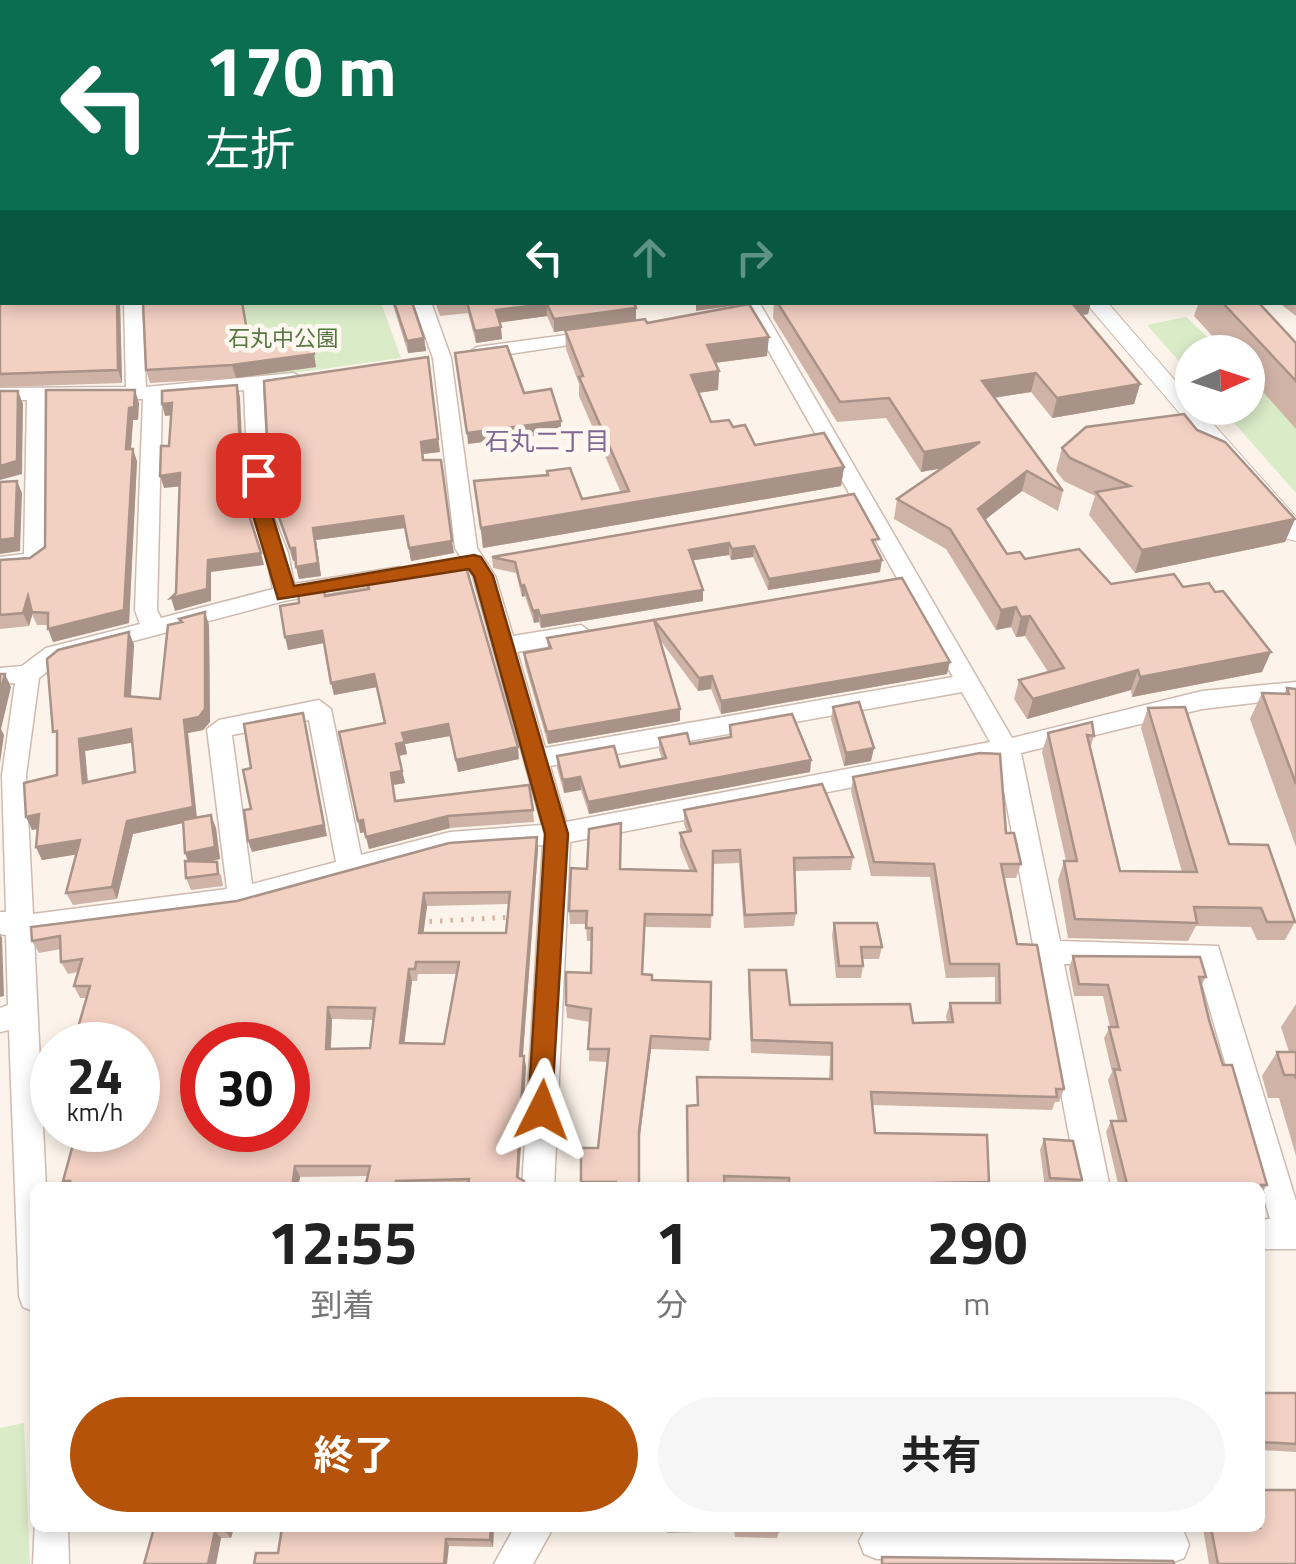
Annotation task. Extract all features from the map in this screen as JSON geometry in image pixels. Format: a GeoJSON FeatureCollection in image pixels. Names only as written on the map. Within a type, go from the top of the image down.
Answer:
{"type":"FeatureCollection","features":[{"type":"Feature","properties":{"kind":"street"},"geometry":{"type":"LineString","coordinates":[[133,305],[132,384],[147,393]]}},
{"type":"Feature","properties":{"kind":"street"},"geometry":{"type":"LineString","coordinates":[[423,305],[466,548],[484,576],[557,834],[538,1182]]}},
{"type":"Feature","properties":{"kind":"street"},"geometry":{"type":"LineString","coordinates":[[1098,305],[1296,533]]}},
{"type":"Feature","properties":{"kind":"street"},"geometry":{"type":"LineString","coordinates":[[753,310],[848,496],[897,580],[1006,748],[1094,1182]]}},
{"type":"Feature","properties":{"kind":"street"},"geometry":{"type":"LineString","coordinates":[[433,359],[618,332]]}},
{"type":"Feature","properties":{"kind":"street"},"geometry":{"type":"LineString","coordinates":[[0,394],[147,393],[310,377]]}},
{"type":"Feature","properties":{"kind":"street"},"geometry":{"type":"LineString","coordinates":[[253,385],[259,505],[277,553],[285,594]]}},
{"type":"Feature","properties":{"kind":"street"},"geometry":{"type":"LineString","coordinates":[[147,393],[146,610],[154,630]]}},
{"type":"Feature","properties":{"kind":"street"},"geometry":{"type":"LineString","coordinates":[[0,564],[35,560],[25,483],[37,394]]}},
{"type":"Feature","properties":{"kind":"street"},"geometry":{"type":"LineString","coordinates":[[0,676],[28,674],[54,654],[285,594],[418,571]]}},
{"type":"Feature","properties":{"kind":"street"},"geometry":{"type":"LineString","coordinates":[[503,646],[599,630]]}},
{"type":"Feature","properties":{"kind":"street"},"geometry":{"type":"LineString","coordinates":[[28,674],[14,775],[12,1016],[30,1210]]}},
{"type":"Feature","properties":{"kind":"street"},"geometry":{"type":"LineString","coordinates":[[535,758],[968,684]]}},
{"type":"Feature","properties":{"kind":"street"},"geometry":{"type":"LineString","coordinates":[[12,923],[241,898],[450,842],[557,834],[1006,748],[1202,700],[1296,690]]}},
{"type":"Feature","properties":{"kind":"street"},"geometry":{"type":"LineString","coordinates":[[241,898],[219,729],[319,709],[350,866]]}},
{"type":"Feature","properties":{"kind":"street"},"geometry":{"type":"LineString","coordinates":[[1048,952],[1208,954],[1282,1234]]}},
{"type":"Feature","properties":{"kind":"street"},"geometry":{"type":"LineString","coordinates":[[50,1532],[51,1564]]}},
{"type":"Feature","properties":{"kind":"street"},"geometry":{"type":"LineString","coordinates":[[512,1564],[532,1532]]}},
{"type":"Feature","properties":{"kind":"street"},"geometry":{"type":"LineString","coordinates":[[877,1541],[1171,1546]]}},
{"type":"Feature","properties":{"kind":"path"},"geometry":{"type":"LineString","coordinates":[[415,923],[551,915]]}},
{"type":"Feature","properties":{"kind":"green space","name":"石丸中公園"},"geometry":{"type":"Polygon","coordinates":[[[241,305],[382,305],[401,358],[251,379],[241,305]]]}},
{"type":"Feature","properties":{"kind":"green space"},"geometry":{"type":"Polygon","coordinates":[[[1186,317],[1206,335],[1175,335],[1175,357],[1147,325],[1186,317]]]}},
{"type":"Feature","properties":{"kind":"green space"},"geometry":{"type":"Polygon","coordinates":[[[1265,391],[1296,420],[1296,493],[1236,425],[1265,425],[1265,391]]]}},
{"type":"Feature","properties":{"kind":"green space"},"geometry":{"type":"Polygon","coordinates":[[[24,1423],[30,1564],[0,1564],[0,1428],[24,1423]]]}},
{"type":"Feature","properties":{"kind":"building"},"geometry":{"type":"Polygon","coordinates":[[[0,305],[117,305],[118,370],[0,374],[0,305]]]}},
{"type":"Feature","properties":{"kind":"building"},"geometry":{"type":"Polygon","coordinates":[[[143,305],[243,305],[250,348],[312,340],[314,354],[232,365],[146,370],[143,305]]]}},
{"type":"Feature","properties":{"kind":"building"},"geometry":{"type":"Polygon","coordinates":[[[395,305],[413,305],[424,338],[407,341],[395,305]]]}},
{"type":"Feature","properties":{"kind":"building"},"geometry":{"type":"Polygon","coordinates":[[[468,305],[538,305],[496,310],[501,327],[475,331],[468,305]]]}},
{"type":"Feature","properties":{"kind":"building"},"geometry":{"type":"Polygon","coordinates":[[[547,305],[636,308],[554,319],[547,305]]]}},
{"type":"Feature","properties":{"kind":"building"},"geometry":{"type":"Polygon","coordinates":[[[750,305],[769,337],[707,345],[719,371],[691,375],[711,422],[729,420],[733,427],[745,425],[755,445],[824,433],[844,467],[481,528],[474,481],[548,475],[547,471],[570,468],[582,499],[629,491],[579,377],[583,376],[565,330],[645,319],[647,323],[750,305]]]}},
{"type":"Feature","properties":{"kind":"building"},"geometry":{"type":"Polygon","coordinates":[[[779,305],[1074,305],[1140,384],[1057,398],[1036,373],[982,381],[1063,491],[1027,471],[978,509],[1007,554],[1020,552],[1025,559],[1079,549],[1111,584],[1174,574],[1183,587],[1209,583],[1215,592],[1223,591],[1271,652],[1140,677],[1138,670],[1033,699],[1019,680],[1064,668],[1030,616],[1021,617],[1016,607],[1001,610],[950,529],[897,499],[980,442],[924,452],[889,398],[840,402],[779,305]]]}},
{"type":"Feature","properties":{"kind":"building"},"geometry":{"type":"Polygon","coordinates":[[[1225,305],[1261,305],[1296,343],[1296,381],[1265,348],[1265,335],[1253,335],[1225,305]]]}},
{"type":"Feature","properties":{"kind":"building"},"geometry":{"type":"Polygon","coordinates":[[[507,346],[524,393],[551,389],[561,421],[467,433],[455,353],[507,346]]]}},
{"type":"Feature","properties":{"kind":"building"},"geometry":{"type":"Polygon","coordinates":[[[428,357],[438,439],[421,442],[423,460],[441,460],[452,541],[409,548],[403,516],[313,528],[318,563],[296,567],[295,548],[290,548],[270,492],[264,381],[428,357]]]}},
{"type":"Feature","properties":{"kind":"building"},"geometry":{"type":"Polygon","coordinates":[[[237,385],[242,493],[261,553],[208,560],[207,589],[171,598],[176,593],[180,473],[160,476],[161,446],[169,446],[172,403],[162,404],[162,391],[237,385]]]}},
{"type":"Feature","properties":{"kind":"building"},"geometry":{"type":"Polygon","coordinates":[[[46,390],[135,390],[134,407],[129,408],[126,449],[133,449],[124,610],[48,629],[48,613],[32,612],[28,596],[23,613],[0,615],[0,560],[30,558],[45,547],[46,390]]]}},
{"type":"Feature","properties":{"kind":"building"},"geometry":{"type":"Polygon","coordinates":[[[0,391],[18,391],[17,461],[0,466],[0,391]]]}},
{"type":"Feature","properties":{"kind":"building"},"geometry":{"type":"Polygon","coordinates":[[[1175,415],[1175,425],[1193,425],[1225,442],[1295,519],[1142,550],[1096,492],[1130,486],[1070,458],[1062,448],[1086,427],[1175,415]]]}},
{"type":"Feature","properties":{"kind":"building"},"geometry":{"type":"Polygon","coordinates":[[[17,481],[15,538],[0,540],[0,482],[17,481]]]}},
{"type":"Feature","properties":{"kind":"building"},"geometry":{"type":"Polygon","coordinates":[[[854,494],[879,539],[872,540],[882,560],[769,579],[754,546],[732,549],[729,543],[689,550],[703,590],[540,616],[538,610],[533,611],[524,585],[521,586],[515,562],[492,557],[854,494]]]}},
{"type":"Feature","properties":{"kind":"building"},"geometry":{"type":"Polygon","coordinates":[[[464,560],[518,747],[456,760],[448,724],[402,733],[405,742],[396,744],[402,771],[391,773],[395,801],[529,785],[533,810],[448,816],[366,837],[363,820],[358,821],[339,732],[385,723],[374,674],[331,683],[322,631],[285,637],[280,606],[299,603],[298,589],[323,585],[325,596],[369,589],[366,577],[464,560]]]}},
{"type":"Feature","properties":{"kind":"building"},"geometry":{"type":"Polygon","coordinates":[[[902,578],[950,662],[721,701],[712,676],[699,678],[654,620],[902,578]]]}},
{"type":"Feature","properties":{"kind":"building"},"geometry":{"type":"Polygon","coordinates":[[[205,612],[205,709],[199,717],[184,720],[193,807],[127,821],[112,887],[66,893],[80,840],[36,847],[39,814],[26,817],[24,783],[57,775],[57,731],[53,732],[47,659],[58,650],[129,632],[125,696],[160,699],[168,625],[182,622],[179,619],[205,612]],[[131,729],[79,739],[83,783],[135,772],[131,729]]]}},
{"type":"Feature","properties":{"kind":"building"},"geometry":{"type":"Polygon","coordinates":[[[654,620],[680,709],[547,732],[524,653],[551,648],[547,638],[654,620]]]}},
{"type":"Feature","properties":{"kind":"building"},"geometry":{"type":"Polygon","coordinates":[[[1287,688],[1296,689],[1296,784],[1262,693],[1289,694],[1287,688]]]}},
{"type":"Feature","properties":{"kind":"building"},"geometry":{"type":"Polygon","coordinates":[[[859,702],[874,748],[846,753],[833,707],[859,702]]]}},
{"type":"Feature","properties":{"kind":"building"},"geometry":{"type":"Polygon","coordinates":[[[1185,707],[1229,844],[1268,845],[1295,922],[1267,922],[1261,908],[1194,907],[1197,923],[1075,919],[1064,861],[1077,861],[1048,733],[1092,722],[1094,736],[1087,735],[1120,871],[1197,872],[1148,708],[1185,707]]]}},
{"type":"Feature","properties":{"kind":"building"},"geometry":{"type":"Polygon","coordinates":[[[303,713],[324,825],[248,841],[244,810],[251,809],[243,770],[251,768],[244,724],[303,713]]]}},
{"type":"Feature","properties":{"kind":"building"},"geometry":{"type":"Polygon","coordinates":[[[792,714],[811,760],[588,802],[580,777],[563,780],[557,756],[614,746],[620,767],[666,758],[659,738],[687,733],[690,744],[731,737],[730,725],[792,714]]]}},
{"type":"Feature","properties":{"kind":"building"},"geometry":{"type":"Polygon","coordinates":[[[980,753],[1000,754],[1006,833],[1014,833],[1021,864],[1001,864],[1017,944],[1037,945],[1064,1089],[1056,1089],[1057,1097],[871,1092],[875,1133],[987,1135],[989,1182],[789,1182],[789,1178],[724,1176],[725,1182],[688,1182],[687,1106],[698,1105],[697,1077],[832,1079],[832,1043],[752,1040],[749,970],[786,970],[790,1005],[910,1004],[913,1023],[953,1022],[950,1003],[1000,1003],[999,964],[950,964],[934,864],[874,862],[853,777],[980,753]]]}},
{"type":"Feature","properties":{"kind":"building"},"geometry":{"type":"Polygon","coordinates":[[[822,784],[853,857],[794,858],[796,913],[745,915],[740,850],[713,851],[712,915],[645,914],[642,974],[652,975],[652,980],[711,982],[710,1039],[651,1036],[639,1131],[639,1182],[581,1182],[581,1148],[598,1148],[609,1049],[588,1049],[591,1009],[566,1005],[566,972],[591,973],[592,928],[586,928],[587,911],[569,911],[571,868],[587,869],[589,829],[621,823],[620,869],[696,871],[680,833],[691,831],[684,810],[822,784]]]}},
{"type":"Feature","properties":{"kind":"building"},"geometry":{"type":"Polygon","coordinates":[[[211,815],[215,847],[185,853],[183,820],[211,815]]]}},
{"type":"Feature","properties":{"kind":"building"},"geometry":{"type":"Polygon","coordinates":[[[537,837],[520,1056],[524,1056],[517,1177],[524,1182],[366,1182],[370,1166],[295,1166],[293,1182],[63,1181],[71,1152],[160,1152],[160,1022],[80,1022],[90,986],[74,986],[82,959],[61,962],[60,936],[32,941],[31,927],[237,901],[449,843],[537,837]],[[510,892],[424,893],[419,933],[506,933],[510,892]],[[416,962],[415,969],[409,969],[400,1043],[444,1044],[459,962],[416,962]],[[328,1007],[326,1049],[370,1048],[375,1008],[328,1007]]]}},
{"type":"Feature","properties":{"kind":"building"},"geometry":{"type":"Polygon","coordinates":[[[185,861],[217,862],[218,874],[186,878],[185,861]]]}},
{"type":"Feature","properties":{"kind":"building"},"geometry":{"type":"Polygon","coordinates":[[[834,923],[877,923],[882,947],[861,947],[863,966],[839,966],[834,923]]]}},
{"type":"Feature","properties":{"kind":"building"},"geometry":{"type":"Polygon","coordinates":[[[1073,956],[1200,957],[1206,977],[1199,977],[1209,1020],[1223,1065],[1232,1065],[1267,1185],[1126,1182],[1111,1121],[1126,1121],[1114,1069],[1120,1070],[1109,1027],[1118,1027],[1108,985],[1079,984],[1073,956]]]}},
{"type":"Feature","properties":{"kind":"building"},"geometry":{"type":"Polygon","coordinates":[[[1277,1052],[1296,1052],[1296,1079],[1295,1075],[1284,1075],[1277,1052]]]}},
{"type":"Feature","properties":{"kind":"building"},"geometry":{"type":"Polygon","coordinates":[[[1044,1139],[1073,1141],[1082,1180],[1050,1178],[1044,1139]]]}},
{"type":"Feature","properties":{"kind":"building"},"geometry":{"type":"Polygon","coordinates":[[[1265,1393],[1296,1393],[1296,1444],[1265,1442],[1265,1393]]]}},
{"type":"Feature","properties":{"kind":"building"},"geometry":{"type":"Polygon","coordinates":[[[1265,1490],[1296,1490],[1296,1564],[1218,1564],[1212,1532],[1265,1532],[1265,1490]]]}},
{"type":"Feature","properties":{"kind":"building"},"geometry":{"type":"Polygon","coordinates":[[[153,1532],[215,1532],[208,1564],[144,1564],[153,1532]]]}},
{"type":"Feature","properties":{"kind":"building"},"geometry":{"type":"Polygon","coordinates":[[[281,1532],[491,1532],[490,1540],[446,1539],[444,1564],[254,1564],[256,1553],[278,1553],[281,1532]]]}},
{"type":"Feature","properties":{"kind":"building"},"geometry":{"type":"Polygon","coordinates":[[[882,1557],[1173,1561],[1174,1564],[882,1564],[882,1557]]]}},
{"type":"Feature","properties":{"kind":"district","name":"石丸二丁目"},"geometry":{"type":"Point","coordinates":[547,441]}},
{"type":"Feature","properties":{"kind":"route"},"geometry":{"type":"LineString","coordinates":[[258,475],[259,505],[277,553],[285,594],[474,562],[484,576],[557,834],[542,1110]]}}]}
